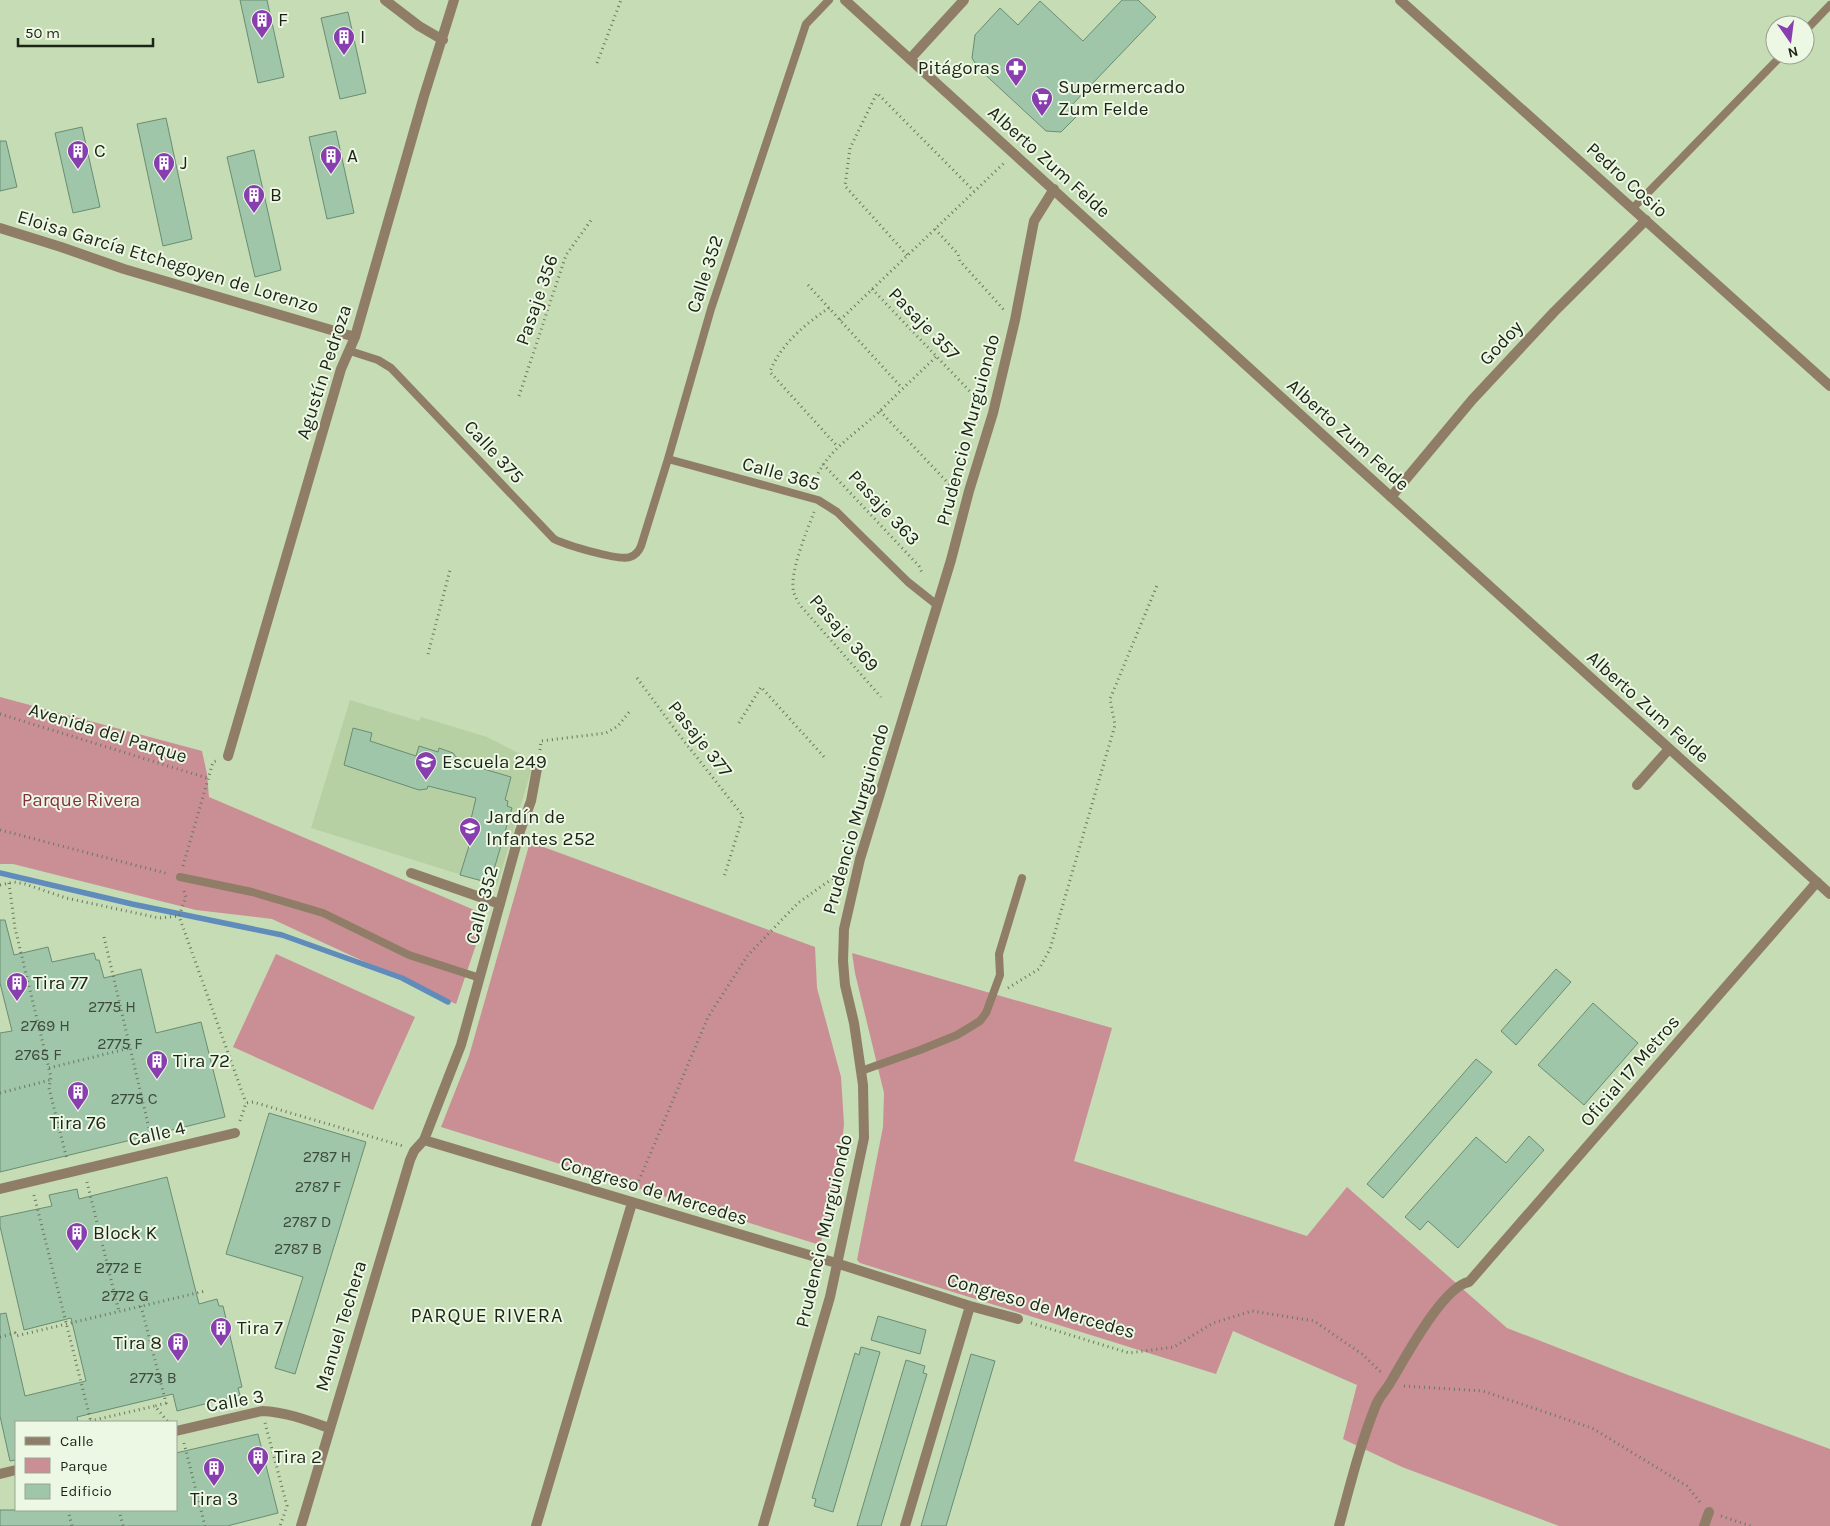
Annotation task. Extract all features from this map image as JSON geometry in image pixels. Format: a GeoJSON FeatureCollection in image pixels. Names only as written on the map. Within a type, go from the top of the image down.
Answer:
{"type":"FeatureCollection","features":[{"type":"Feature","properties":{"kind":"street"},"geometry":{"type":"LineString","coordinates":[[385,0],[419,26],[443,40]]}},
{"type":"Feature","properties":{"kind":"street","name":"Agustín Pedroza"},"geometry":{"type":"LineString","coordinates":[[228,756],[341,369],[355,337],[424,96],[454,0]]}},
{"type":"Feature","properties":{"kind":"street","name":"Alberto Zum Felde"},"geometry":{"type":"LineString","coordinates":[[845,0],[1830,894]]}},
{"type":"Feature","properties":{"kind":"street"},"geometry":{"type":"LineString","coordinates":[[910,58],[964,0]]}},
{"type":"Feature","properties":{"kind":"street","name":"Pedro Cosio"},"geometry":{"type":"LineString","coordinates":[[1400,0],[1830,386]]}},
{"type":"Feature","properties":{"kind":"street","name":"Prudencio Murguiondo"},"geometry":{"type":"LineString","coordinates":[[763,1526],[830,1296],[864,1138],[861,1071],[854,1023],[844,984],[844,928],[860,859],[993,413],[1015,320],[1034,221],[1054,189]]}},
{"type":"Feature","properties":{"kind":"street","name":"Godoy"},"geometry":{"type":"LineString","coordinates":[[1391,497],[1472,400],[1554,312],[1646,220]]}},
{"type":"Feature","properties":{"kind":"street","name":"Eloisa García Etchegoyen de Lorenzo"},"geometry":{"type":"LineString","coordinates":[[0,228],[124,269],[355,337]]}},
{"type":"Feature","properties":{"kind":"street"},"geometry":{"type":"LineString","coordinates":[[1638,785],[1669,749]]}},
{"type":"Feature","properties":{"kind":"street","name":"Calle 352"},"geometry":{"type":"LineString","coordinates":[[424,1140],[461,1045],[520,831],[531,801],[538,763]]}},
{"type":"Feature","properties":{"kind":"street"},"geometry":{"type":"LineString","coordinates":[[411,873],[500,904]]}},
{"type":"Feature","properties":{"kind":"street","name":"Oficial 17 Metros"},"geometry":{"type":"LineString","coordinates":[[1339,1526],[1377,1403],[1417,1336],[1454,1289],[1462,1283],[1469,1282],[1817,882]]}},
{"type":"Feature","properties":{"kind":"street","name":"Calle 4"},"geometry":{"type":"LineString","coordinates":[[0,1189],[235,1134]]}},
{"type":"Feature","properties":{"kind":"street","name":"Congreso de Mercedes"},"geometry":{"type":"LineString","coordinates":[[424,1140],[1018,1319]]}},
{"type":"Feature","properties":{"kind":"street","name":"Manuel Techera"},"geometry":{"type":"LineString","coordinates":[[301,1526],[410,1160],[414,1151],[424,1140]]}},
{"type":"Feature","properties":{"kind":"street"},"geometry":{"type":"LineString","coordinates":[[536,1526],[632,1202]]}},
{"type":"Feature","properties":{"kind":"street"},"geometry":{"type":"LineString","coordinates":[[905,1526],[970,1306]]}},
{"type":"Feature","properties":{"kind":"street","name":"Calle 3"},"geometry":{"type":"LineString","coordinates":[[179,1431],[262,1411],[274,1411],[297,1416],[329,1428]]}},
{"type":"Feature","properties":{"kind":"street"},"geometry":{"type":"LineString","coordinates":[[0,1474],[15,1470]]}},
{"type":"Feature","properties":{"kind":"street"},"geometry":{"type":"LineString","coordinates":[[1704,1526],[1709,1512]]}},
{"type":"Feature","properties":{"kind":"lane","name":"Calle 352"},"geometry":{"type":"LineString","coordinates":[[623,558],[636,554],[641,546],[711,309],[806,24],[830,0]]}},
{"type":"Feature","properties":{"kind":"lane"},"geometry":{"type":"LineString","coordinates":[[1815,21],[1830,6]]}},
{"type":"Feature","properties":{"kind":"lane"},"geometry":{"type":"LineString","coordinates":[[1632,209],[1772,65]]}},
{"type":"Feature","properties":{"kind":"lane","name":"Calle 375"},"geometry":{"type":"LineString","coordinates":[[350,351],[378,360],[391,368],[554,539],[565,544],[623,558]]}},
{"type":"Feature","properties":{"kind":"lane","name":"Calle 365"},"geometry":{"type":"LineString","coordinates":[[668,459],[818,500],[837,512],[908,582],[937,605]]}},
{"type":"Feature","properties":{"kind":"lane"},"geometry":{"type":"LineString","coordinates":[[180,877],[252,892],[323,913],[409,955],[480,978]]}},
{"type":"Feature","properties":{"kind":"lane"},"geometry":{"type":"LineString","coordinates":[[861,1071],[920,1050],[980,1021],[986,1013],[1000,975],[999,954],[1022,878]]}},
{"type":"Feature","properties":{"kind":"path"},"geometry":{"type":"LineString","coordinates":[[597,63],[621,0]]}},
{"type":"Feature","properties":{"kind":"path"},"geometry":{"type":"LineString","coordinates":[[907,254],[845,186],[850,148],[877,93],[974,192]]}},
{"type":"Feature","properties":{"kind":"path"},"geometry":{"type":"LineString","coordinates":[[840,320],[997,170]]}},
{"type":"Feature","properties":{"kind":"path","name":"Pasaje 356"},"geometry":{"type":"LineString","coordinates":[[519,396],[566,255],[592,219]]}},
{"type":"Feature","properties":{"kind":"path"},"geometry":{"type":"LineString","coordinates":[[935,229],[958,254],[960,261],[1001,308]]}},
{"type":"Feature","properties":{"kind":"path"},"geometry":{"type":"LineString","coordinates":[[808,285],[902,388]]}},
{"type":"Feature","properties":{"kind":"path","name":"Pasaje 357"},"geometry":{"type":"LineString","coordinates":[[872,289],[977,399]]}},
{"type":"Feature","properties":{"kind":"path"},"geometry":{"type":"LineString","coordinates":[[829,308],[812,320],[785,347],[774,361],[770,372],[838,447]]}},
{"type":"Feature","properties":{"kind":"path"},"geometry":{"type":"LineString","coordinates":[[809,497],[823,464],[838,447],[880,411],[937,356]]}},
{"type":"Feature","properties":{"kind":"path"},"geometry":{"type":"LineString","coordinates":[[880,411],[949,484],[956,487]]}},
{"type":"Feature","properties":{"kind":"path","name":"Pasaje 363"},"geometry":{"type":"LineString","coordinates":[[823,464],[919,566],[921,574]]}},
{"type":"Feature","properties":{"kind":"path","name":"Pasaje 369"},"geometry":{"type":"LineString","coordinates":[[818,500],[796,563],[793,585],[794,593],[799,604],[881,697]]}},
{"type":"Feature","properties":{"kind":"path"},"geometry":{"type":"LineString","coordinates":[[428,654],[450,570]]}},
{"type":"Feature","properties":{"kind":"path"},"geometry":{"type":"LineString","coordinates":[[995,989],[1004,991],[1039,969],[1050,949],[1115,725],[1110,699],[1158,583]]}},
{"type":"Feature","properties":{"kind":"path","name":"Pasaje 377"},"geometry":{"type":"LineString","coordinates":[[637,678],[742,816],[724,877]]}},
{"type":"Feature","properties":{"kind":"path"},"geometry":{"type":"LineString","coordinates":[[738,723],[761,687],[826,759]]}},
{"type":"Feature","properties":{"kind":"path"},"geometry":{"type":"LineString","coordinates":[[538,763],[541,741],[606,733],[618,726],[630,711]]}},
{"type":"Feature","properties":{"kind":"path","name":"Avenida del Parque"},"geometry":{"type":"LineString","coordinates":[[0,714],[208,778]]}},
{"type":"Feature","properties":{"kind":"path"},"geometry":{"type":"LineString","coordinates":[[0,830],[180,877],[213,762],[228,756]]}},
{"type":"Feature","properties":{"kind":"path"},"geometry":{"type":"LineString","coordinates":[[632,1202],[636,1187],[708,1017],[748,955],[798,903],[860,859]]}},
{"type":"Feature","properties":{"kind":"path"},"geometry":{"type":"LineString","coordinates":[[0,885],[14,882],[25,884],[66,898],[160,918],[180,916]]}},
{"type":"Feature","properties":{"kind":"path"},"geometry":{"type":"LineString","coordinates":[[9,883],[15,928],[49,1068],[49,1088],[70,1173]]}},
{"type":"Feature","properties":{"kind":"path"},"geometry":{"type":"LineString","coordinates":[[184,902],[180,916],[246,1103],[235,1134]]}},
{"type":"Feature","properties":{"kind":"path"},"geometry":{"type":"LineString","coordinates":[[104,937],[155,1152]]}},
{"type":"Feature","properties":{"kind":"path"},"geometry":{"type":"LineString","coordinates":[[49,1068],[130,1048]]}},
{"type":"Feature","properties":{"kind":"path"},"geometry":{"type":"LineString","coordinates":[[0,1093],[50,1080]]}},
{"type":"Feature","properties":{"kind":"path"},"geometry":{"type":"LineString","coordinates":[[246,1103],[253,1102],[279,1108],[392,1142]]}},
{"type":"Feature","properties":{"kind":"path"},"geometry":{"type":"LineString","coordinates":[[84,1169],[119,1312]]}},
{"type":"Feature","properties":{"kind":"path"},"geometry":{"type":"LineString","coordinates":[[31,1182],[90,1421]]}},
{"type":"Feature","properties":{"kind":"path"},"geometry":{"type":"LineString","coordinates":[[0,1337],[16,1333],[16,1336],[205,1291]]}},
{"type":"Feature","properties":{"kind":"path"},"geometry":{"type":"LineString","coordinates":[[94,1421],[166,1403],[142,1306]]}},
{"type":"Feature","properties":{"kind":"path","name":"Congreso de Mercedes"},"geometry":{"type":"LineString","coordinates":[[1018,1319],[1129,1353],[1174,1346],[1213,1323],[1252,1311],[1314,1321],[1374,1364],[1381,1371],[1389,1385]]}},
{"type":"Feature","properties":{"kind":"path"},"geometry":{"type":"LineString","coordinates":[[1389,1385],[1482,1391],[1592,1428],[1687,1486],[1709,1512],[1751,1526]]}},
{"type":"Feature","properties":{"kind":"path"},"geometry":{"type":"LineString","coordinates":[[155,1406],[167,1421]]}},
{"type":"Feature","properties":{"kind":"path"},"geometry":{"type":"LineString","coordinates":[[262,1411],[287,1506],[280,1526]]}},
{"type":"Feature","properties":{"kind":"path"},"geometry":{"type":"LineString","coordinates":[[179,1431],[205,1526]]}},
{"type":"Feature","properties":{"kind":"path"},"geometry":{"type":"LineString","coordinates":[[68,1511],[72,1526]]}},
{"type":"Feature","properties":{"kind":"path"},"geometry":{"type":"LineString","coordinates":[[119,1511],[123,1526]]}},
{"type":"Feature","properties":{"kind":"shaded area","name":"Escuela 249"},"geometry":{"type":"Polygon","coordinates":[[[350,700],[419,721],[421,717],[487,737],[534,761],[497,886],[311,828],[350,700]]]}},
{"type":"Feature","properties":{"kind":"green space","name":"Parque Rivera"},"geometry":{"type":"Polygon","coordinates":[[[0,697],[202,751],[209,797],[486,915],[456,1004],[272,919],[196,910],[13,864],[0,864],[0,697]]]}},
{"type":"Feature","properties":{"kind":"green space"},"geometry":{"type":"Polygon","coordinates":[[[530,842],[815,947],[817,988],[841,1077],[844,1124],[839,1173],[820,1245],[441,1127],[469,1056],[530,842]]]}},
{"type":"Feature","properties":{"kind":"green space"},"geometry":{"type":"Polygon","coordinates":[[[852,953],[1112,1028],[1074,1161],[1307,1236],[1347,1187],[1507,1328],[1628,1375],[1830,1449],[1830,1526],[1559,1526],[1402,1467],[1343,1439],[1357,1385],[1233,1331],[1216,1374],[860,1263],[857,1260],[883,1127],[884,1093],[855,973],[852,953]]]}},
{"type":"Feature","properties":{"kind":"green space"},"geometry":{"type":"Polygon","coordinates":[[[276,954],[415,1017],[373,1110],[233,1047],[276,954]]]}},
{"type":"Feature","properties":{"kind":"building","name":"F"},"geometry":{"type":"Polygon","coordinates":[[[240,0],[267,0],[284,77],[258,83],[240,0]]]}},
{"type":"Feature","properties":{"kind":"building"},"geometry":{"type":"Polygon","coordinates":[[[1122,0],[1138,0],[1156,17],[1070,107],[1078,115],[1061,132],[1046,131],[978,68],[972,58],[975,35],[1000,8],[1018,25],[1040,1],[1083,41],[1122,0]]]}},
{"type":"Feature","properties":{"kind":"building","name":"I"},"geometry":{"type":"Polygon","coordinates":[[[348,12],[366,93],[340,99],[321,18],[348,12]]]}},
{"type":"Feature","properties":{"kind":"building","name":"J"},"geometry":{"type":"Polygon","coordinates":[[[166,118],[192,239],[163,246],[137,124],[166,118]]]}},
{"type":"Feature","properties":{"kind":"building","name":"C"},"geometry":{"type":"Polygon","coordinates":[[[82,127],[100,207],[73,213],[55,133],[82,127]]]}},
{"type":"Feature","properties":{"kind":"building","name":"A"},"geometry":{"type":"Polygon","coordinates":[[[336,131],[354,213],[327,219],[309,137],[336,131]]]}},
{"type":"Feature","properties":{"kind":"building"},"geometry":{"type":"Polygon","coordinates":[[[0,141],[6,141],[17,187],[0,191],[0,141]]]}},
{"type":"Feature","properties":{"kind":"building","name":"B"},"geometry":{"type":"Polygon","coordinates":[[[254,150],[281,270],[255,277],[227,157],[254,150]]]}},
{"type":"Feature","properties":{"kind":"building"},"geometry":{"type":"Polygon","coordinates":[[[353,728],[372,733],[370,741],[416,756],[419,746],[438,752],[439,748],[453,753],[460,762],[511,777],[505,800],[508,801],[507,806],[512,808],[490,883],[460,875],[477,820],[471,819],[476,798],[428,786],[427,789],[419,790],[344,765],[353,728]]]}},
{"type":"Feature","properties":{"kind":"building"},"geometry":{"type":"Polygon","coordinates":[[[0,920],[5,920],[14,955],[48,947],[52,962],[94,953],[96,960],[99,960],[104,978],[141,969],[156,1033],[201,1022],[225,1117],[0,1172],[0,1033],[12,1031],[0,983],[0,920]]]}},
{"type":"Feature","properties":{"kind":"building"},"geometry":{"type":"Polygon","coordinates":[[[1556,969],[1571,982],[1516,1045],[1501,1031],[1556,969]]]}},
{"type":"Feature","properties":{"kind":"building"},"geometry":{"type":"Polygon","coordinates":[[[1593,1003],[1638,1043],[1584,1105],[1538,1065],[1593,1003]]]}},
{"type":"Feature","properties":{"kind":"building"},"geometry":{"type":"Polygon","coordinates":[[[1476,1059],[1492,1072],[1383,1198],[1367,1184],[1476,1059]]]}},
{"type":"Feature","properties":{"kind":"building"},"geometry":{"type":"Polygon","coordinates":[[[269,1113],[366,1142],[295,1374],[275,1368],[303,1277],[226,1254],[269,1113]]]}},
{"type":"Feature","properties":{"kind":"building"},"geometry":{"type":"Polygon","coordinates":[[[1529,1136],[1544,1150],[1458,1248],[1428,1221],[1420,1230],[1405,1217],[1476,1137],[1506,1163],[1529,1136]]]}},
{"type":"Feature","properties":{"kind":"building"},"geometry":{"type":"Polygon","coordinates":[[[167,1177],[199,1304],[217,1299],[219,1306],[223,1306],[242,1387],[238,1388],[240,1395],[177,1411],[173,1394],[77,1417],[78,1421],[15,1421],[15,1460],[10,1461],[0,1416],[0,1314],[6,1313],[25,1396],[86,1381],[71,1318],[24,1330],[0,1226],[0,1217],[52,1206],[49,1195],[77,1189],[79,1199],[167,1177]]]}},
{"type":"Feature","properties":{"kind":"building"},"geometry":{"type":"Polygon","coordinates":[[[878,1316],[926,1330],[920,1354],[871,1340],[878,1316]]]}},
{"type":"Feature","properties":{"kind":"building"},"geometry":{"type":"Polygon","coordinates":[[[861,1347],[880,1352],[833,1512],[814,1506],[816,1499],[812,1498],[855,1353],[859,1355],[861,1347]]]}},
{"type":"Feature","properties":{"kind":"building"},"geometry":{"type":"Polygon","coordinates":[[[971,1354],[995,1361],[946,1526],[921,1526],[971,1354]]]}},
{"type":"Feature","properties":{"kind":"building"},"geometry":{"type":"Polygon","coordinates":[[[906,1360],[925,1366],[923,1373],[927,1374],[881,1526],[857,1526],[906,1360]]]}},
{"type":"Feature","properties":{"kind":"building"},"geometry":{"type":"Polygon","coordinates":[[[258,1434],[278,1513],[227,1526],[0,1526],[0,1510],[178,1511],[178,1453],[258,1434]]]}},
{"type":"Feature","properties":{"kind":"waterway"},"geometry":{"type":"LineString","coordinates":[[0,873],[132,904],[282,935],[402,978],[448,1002]]}},
{"type":"Feature","properties":{"kind":"place","name":"F"},"geometry":{"type":"Point","coordinates":[262,39]}},
{"type":"Feature","properties":{"kind":"place","name":"I"},"geometry":{"type":"Point","coordinates":[344,56]}},
{"type":"Feature","properties":{"kind":"place","name":"Pitágoras"},"geometry":{"type":"Point","coordinates":[1016,87]}},
{"type":"Feature","properties":{"kind":"place","name":"Supermercado Zum Felde"},"geometry":{"type":"Point","coordinates":[1042,117]}},
{"type":"Feature","properties":{"kind":"place","name":"C"},"geometry":{"type":"Point","coordinates":[78,170]}},
{"type":"Feature","properties":{"kind":"place","name":"A"},"geometry":{"type":"Point","coordinates":[331,175]}},
{"type":"Feature","properties":{"kind":"place","name":"J"},"geometry":{"type":"Point","coordinates":[164,182]}},
{"type":"Feature","properties":{"kind":"place","name":"B"},"geometry":{"type":"Point","coordinates":[254,214]}},
{"type":"Feature","properties":{"kind":"place","name":"Escuela 249"},"geometry":{"type":"Point","coordinates":[426,781]}},
{"type":"Feature","properties":{"kind":"place","name":"Jardín de Infantes 252"},"geometry":{"type":"Point","coordinates":[470,847]}},
{"type":"Feature","properties":{"kind":"place","name":"Tira 77"},"geometry":{"type":"Point","coordinates":[17,1002]}},
{"type":"Feature","properties":{"kind":"place","name":"Tira 72"},"geometry":{"type":"Point","coordinates":[157,1080]}},
{"type":"Feature","properties":{"kind":"place","name":"Tira 76"},"geometry":{"type":"Point","coordinates":[78,1111]}},
{"type":"Feature","properties":{"kind":"place","name":"Block K"},"geometry":{"type":"Point","coordinates":[77,1252]}},
{"type":"Feature","properties":{"kind":"place","name":"Tira 7"},"geometry":{"type":"Point","coordinates":[221,1347]}},
{"type":"Feature","properties":{"kind":"place","name":"Tira 8"},"geometry":{"type":"Point","coordinates":[178,1362]}},
{"type":"Feature","properties":{"kind":"place","name":"Tira 2"},"geometry":{"type":"Point","coordinates":[258,1476]}},
{"type":"Feature","properties":{"kind":"place","name":"Tira 3"},"geometry":{"type":"Point","coordinates":[214,1487]}},
{"type":"Feature","properties":{"kind":"district","name":"PARQUE RIVERA"},"geometry":{"type":"Point","coordinates":[487,1315]}}]}
